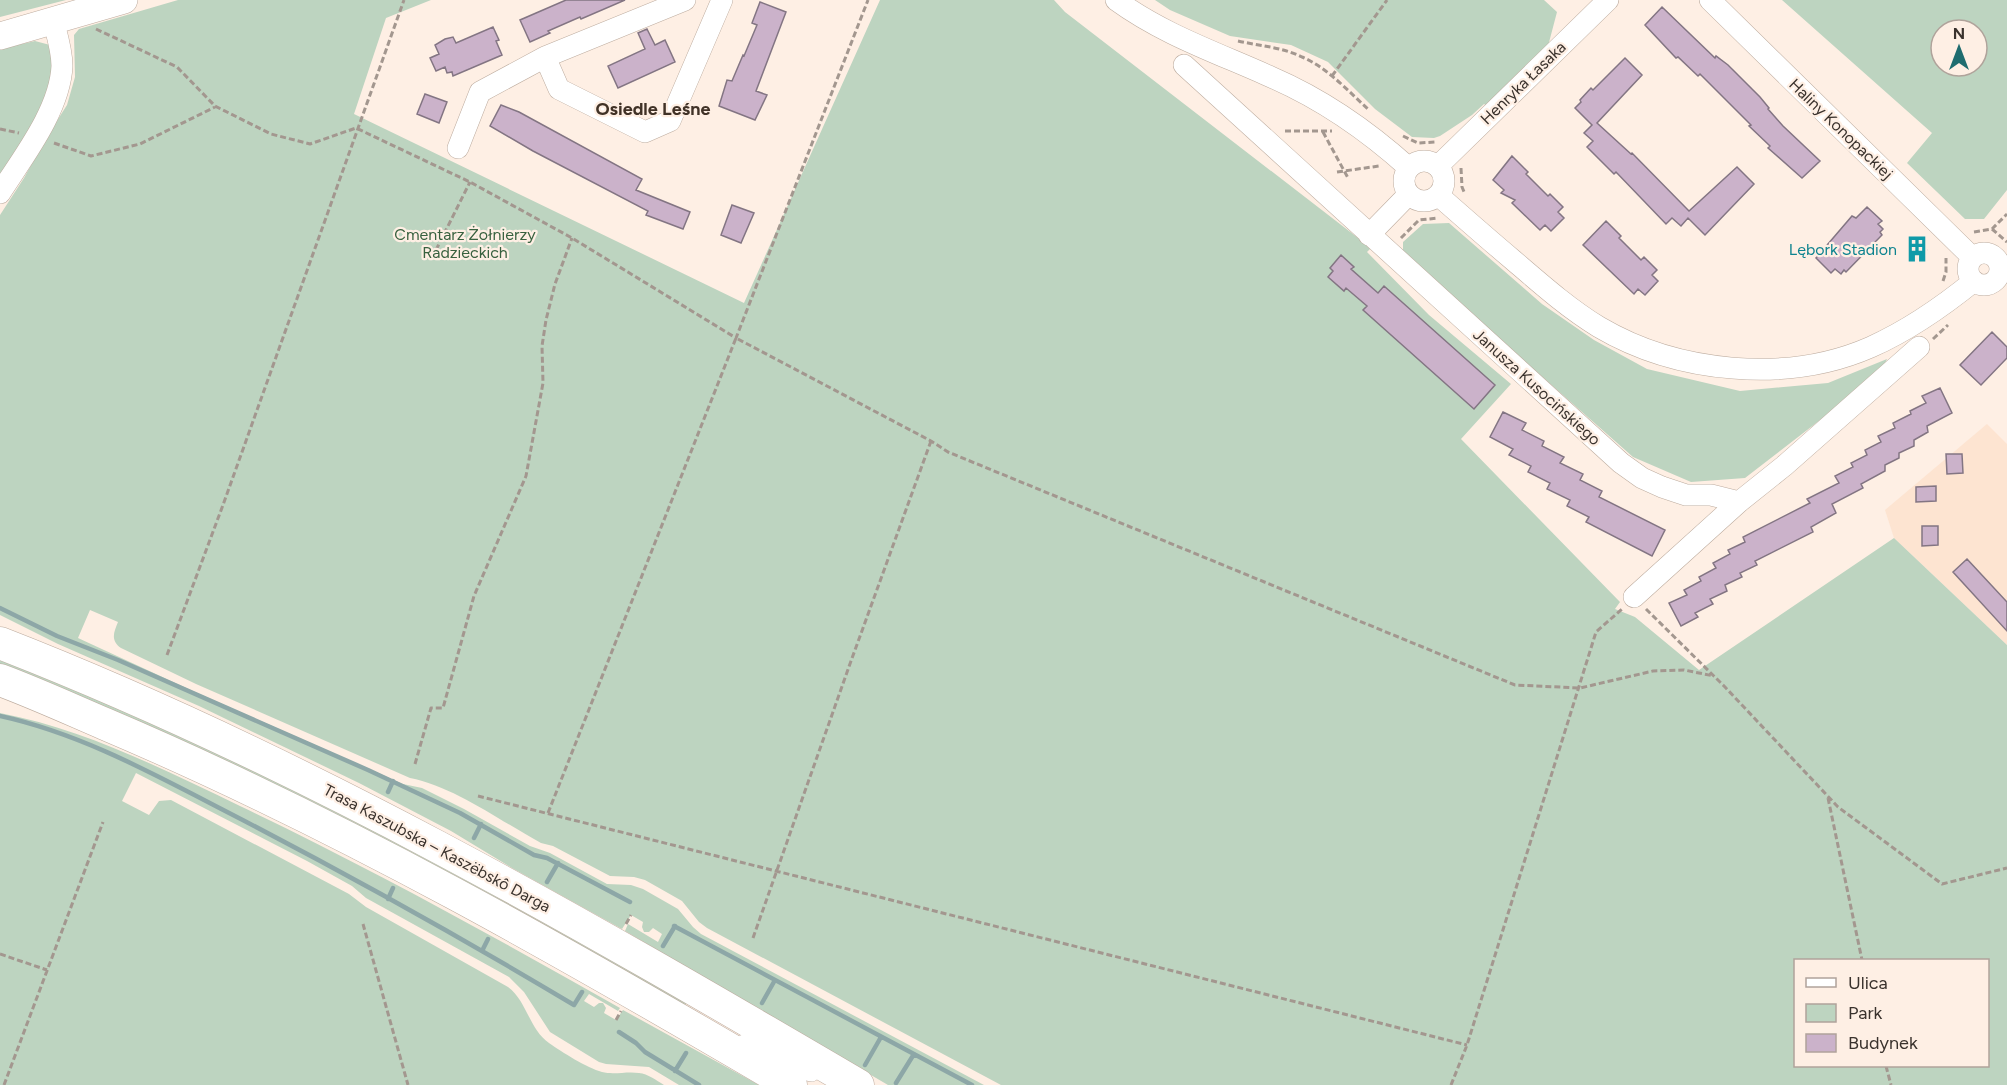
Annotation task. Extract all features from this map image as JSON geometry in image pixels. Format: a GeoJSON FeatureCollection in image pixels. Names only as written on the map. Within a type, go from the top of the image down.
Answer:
{"type":"FeatureCollection","features":[{"type":"Feature","properties":{"kind":"highway"},"geometry":{"type":"LineString","coordinates":[[0,630],[38,657]]}},
{"type":"Feature","properties":{"kind":"highway","name":"Trasa Kaszubska – Kaszëbskô Darga"},"geometry":{"type":"LineString","coordinates":[[0,643],[38,657],[192,725],[328,789],[485,871],[858,1085]]}},
{"type":"Feature","properties":{"kind":"highway","name":"Trasa Kaszubska – Kaszëbskô Darga"},"geometry":{"type":"LineString","coordinates":[[0,680],[179,755],[313,819],[467,900],[677,1019],[784,1072]]}},
{"type":"Feature","properties":{"kind":"highway"},"geometry":{"type":"LineString","coordinates":[[0,702],[71,710]]}},
{"type":"Feature","properties":{"kind":"main road"},"geometry":{"type":"LineString","coordinates":[[0,36],[124,0]]}},
{"type":"Feature","properties":{"kind":"street"},"geometry":{"type":"LineString","coordinates":[[458,148],[480,92],[545,57],[685,0]]}},
{"type":"Feature","properties":{"kind":"street"},"geometry":{"type":"LineString","coordinates":[[545,57],[559,89],[645,132],[670,121],[722,0]]}},
{"type":"Feature","properties":{"kind":"street"},"geometry":{"type":"LineString","coordinates":[[1116,0],[1150,23],[1180,39],[1270,77],[1323,104],[1357,126],[1408,168]]}},
{"type":"Feature","properties":{"kind":"street","name":"Haliny Konopackiej"},"geometry":{"type":"LineString","coordinates":[[1710,0],[1972,257]]}},
{"type":"Feature","properties":{"kind":"street","name":"Henryka Łasaka"},"geometry":{"type":"LineString","coordinates":[[1445,159],[1594,5]]}},
{"type":"Feature","properties":{"kind":"street"},"geometry":{"type":"LineString","coordinates":[[0,193],[35,137],[52,104],[60,80],[61,57],[53,20]]}},
{"type":"Feature","properties":{"kind":"street","name":"Janusza Kusocińskiego"},"geometry":{"type":"LineString","coordinates":[[1184,65],[1621,463],[1642,478],[1686,495],[1711,495],[1739,502]]}},
{"type":"Feature","properties":{"kind":"street"},"geometry":{"type":"LineString","coordinates":[[1446,201],[1420,200],[1410,194],[1404,184],[1408,168],[1420,161],[1445,159],[1442,190],[1446,201],[1574,311],[1601,328],[1636,345],[1710,366],[1772,369],[1805,365],[1869,348],[1935,312],[1974,281]]}},
{"type":"Feature","properties":{"kind":"street"},"geometry":{"type":"LineString","coordinates":[[1369,235],[1410,194]]}},
{"type":"Feature","properties":{"kind":"street"},"geometry":{"type":"LineString","coordinates":[[2000,242],[2000,269],[1994,282],[1980,285],[1974,281],[1968,270],[1972,257],[2000,242]]}},
{"type":"Feature","properties":{"kind":"street"},"geometry":{"type":"LineString","coordinates":[[1634,597],[1739,502],[1784,466],[1919,347]]}},
{"type":"Feature","properties":{"kind":"street"},"geometry":{"type":"LineString","coordinates":[[694,990],[784,1072],[811,1085]]}},
{"type":"Feature","properties":{"kind":"street"},"geometry":{"type":"LineString","coordinates":[[784,1072],[847,1085]]}},
{"type":"Feature","properties":{"kind":"path"},"geometry":{"type":"LineString","coordinates":[[166,656],[227,494],[356,128],[404,0]]}},
{"type":"Feature","properties":{"kind":"path"},"geometry":{"type":"LineString","coordinates":[[548,813],[868,0]]}},
{"type":"Feature","properties":{"kind":"path"},"geometry":{"type":"LineString","coordinates":[[1332,77],[1387,0]]}},
{"type":"Feature","properties":{"kind":"path"},"geometry":{"type":"LineString","coordinates":[[84,12],[87,25],[177,67],[215,106],[272,134],[310,144],[356,128],[470,182],[572,238],[736,338],[931,441],[948,453],[1515,685],[1580,688],[1653,671],[1684,670],[1714,676]]}},
{"type":"Feature","properties":{"kind":"path"},"geometry":{"type":"LineString","coordinates":[[1232,40],[1293,53],[1310,60],[1370,111]]}},
{"type":"Feature","properties":{"kind":"path"},"geometry":{"type":"LineString","coordinates":[[35,137],[91,156],[140,144],[215,106]]}},
{"type":"Feature","properties":{"kind":"path"},"geometry":{"type":"LineString","coordinates":[[1282,131],[1336,130]]}},
{"type":"Feature","properties":{"kind":"path"},"geometry":{"type":"LineString","coordinates":[[1391,254],[1395,244],[1419,220],[1446,216],[1446,201],[1465,195],[1460,177],[1463,163],[1445,159],[1442,140],[1414,142],[1395,130]]}},
{"type":"Feature","properties":{"kind":"path"},"geometry":{"type":"LineString","coordinates":[[1323,132],[1348,178]]}},
{"type":"Feature","properties":{"kind":"path"},"geometry":{"type":"LineString","coordinates":[[1337,172],[1387,164]]}},
{"type":"Feature","properties":{"kind":"path"},"geometry":{"type":"LineString","coordinates":[[436,249],[470,182]]}},
{"type":"Feature","properties":{"kind":"path"},"geometry":{"type":"LineString","coordinates":[[1939,286],[1946,272],[1947,262],[1943,252],[1966,231],[1980,233],[2000,242],[2007,214]]}},
{"type":"Feature","properties":{"kind":"path"},"geometry":{"type":"LineString","coordinates":[[415,764],[431,708],[443,708],[474,596],[526,476],[543,382],[542,346],[546,320],[555,284],[572,238]]}},
{"type":"Feature","properties":{"kind":"path"},"geometry":{"type":"LineString","coordinates":[[1919,347],[1925,347],[1953,321]]}},
{"type":"Feature","properties":{"kind":"path"},"geometry":{"type":"LineString","coordinates":[[753,938],[931,441]]}},
{"type":"Feature","properties":{"kind":"path"},"geometry":{"type":"LineString","coordinates":[[1451,1085],[1467,1045],[1596,632],[1634,597],[1714,676],[1838,807],[1942,884],[2007,868]]}},
{"type":"Feature","properties":{"kind":"path"},"geometry":{"type":"LineString","coordinates":[[1828,795],[1862,959]]}},
{"type":"Feature","properties":{"kind":"path"},"geometry":{"type":"LineString","coordinates":[[478,796],[1467,1045]]}},
{"type":"Feature","properties":{"kind":"path"},"geometry":{"type":"LineString","coordinates":[[4,1085],[103,822]]}},
{"type":"Feature","properties":{"kind":"path"},"geometry":{"type":"LineString","coordinates":[[363,924],[408,1085]]}},
{"type":"Feature","properties":{"kind":"path"},"geometry":{"type":"LineString","coordinates":[[0,954],[47,970]]}},
{"type":"Feature","properties":{"kind":"path"},"geometry":{"type":"LineString","coordinates":[[616,1020],[622,1009]]}},
{"type":"Feature","properties":{"kind":"path"},"geometry":{"type":"LineString","coordinates":[[1886,1067],[1891,1085]]}},
{"type":"Feature","properties":{"kind":"shaded area"},"geometry":{"type":"Polygon","coordinates":[[[1987,424],[2007,444],[2007,645],[1894,538],[1885,510],[1987,424]]]}},
{"type":"Feature","properties":{"kind":"green space"},"geometry":{"type":"Polygon","coordinates":[[[0,0],[66,0],[0,17],[0,0]]]}},
{"type":"Feature","properties":{"kind":"green space","name":"Cmentarz Żołnierzy Radzieckich"},"geometry":{"type":"Polygon","coordinates":[[[178,0],[431,0],[386,18],[354,114],[744,303],[880,0],[1054,0],[1065,12],[1371,248],[1367,252],[1429,315],[1511,384],[1461,439],[1620,602],[1615,609],[1635,617],[1699,670],[1894,538],[2007,645],[2007,1085],[1001,1085],[707,928],[682,901],[645,880],[610,876],[553,846],[541,843],[443,789],[410,778],[196,684],[121,648],[114,639],[118,622],[90,610],[78,638],[403,784],[422,788],[607,884],[631,885],[643,889],[678,909],[701,934],[984,1085],[888,1085],[625,931],[628,924],[658,942],[662,934],[653,928],[649,932],[644,932],[643,922],[631,915],[622,929],[451,831],[359,783],[199,706],[58,644],[0,615],[0,215],[67,105],[75,77],[74,35],[79,29],[178,0]]]}},
{"type":"Feature","properties":{"kind":"green space"},"geometry":{"type":"Polygon","coordinates":[[[1155,0],[1544,0],[1557,12],[1547,50],[1487,106],[1484,104],[1472,115],[1434,138],[1412,137],[1375,109],[1328,62],[1291,45],[1230,36],[1170,10],[1155,0]]]}},
{"type":"Feature","properties":{"kind":"green space"},"geometry":{"type":"Polygon","coordinates":[[[1782,0],[2007,0],[2007,190],[1984,219],[1965,219],[1907,163],[1932,133],[1782,0]]]}},
{"type":"Feature","properties":{"kind":"green space"},"geometry":{"type":"Polygon","coordinates":[[[35,41],[50,45],[52,49],[54,85],[0,182],[0,49],[35,41]]]}},
{"type":"Feature","properties":{"kind":"green space"},"geometry":{"type":"Polygon","coordinates":[[[1449,223],[1542,304],[1594,340],[1647,369],[1740,391],[1828,383],[1887,359],[1881,373],[1745,478],[1691,482],[1633,457],[1401,252],[1403,242],[1423,224],[1449,223]]]}},
{"type":"Feature","properties":{"kind":"green space"},"geometry":{"type":"Polygon","coordinates":[[[0,655],[312,795],[688,1000],[683,1009],[0,666],[0,655]]]}},
{"type":"Feature","properties":{"kind":"green space"},"geometry":{"type":"Polygon","coordinates":[[[0,713],[62,729],[123,752],[289,830],[432,904],[620,1008],[618,1011],[589,994],[584,1001],[594,1007],[603,1003],[606,1008],[604,1013],[616,1020],[623,1010],[759,1085],[679,1085],[649,1067],[599,1062],[550,1032],[524,992],[509,977],[366,898],[352,886],[307,861],[136,773],[122,801],[149,815],[159,801],[171,800],[349,894],[366,907],[508,987],[520,1000],[542,1037],[575,1059],[602,1072],[642,1074],[664,1085],[0,1085],[0,713]]]}},
{"type":"Feature","properties":{"kind":"building"},"geometry":{"type":"Polygon","coordinates":[[[566,0],[625,0],[548,31],[550,33],[530,42],[520,20],[566,0]]]}},
{"type":"Feature","properties":{"kind":"building"},"geometry":{"type":"Polygon","coordinates":[[[760,2],[786,12],[756,91],[767,95],[755,120],[719,106],[727,80],[732,81],[757,25],[752,23],[760,2]]]}},
{"type":"Feature","properties":{"kind":"building"},"geometry":{"type":"Polygon","coordinates":[[[1662,7],[1715,58],[1716,56],[1728,65],[1760,97],[1783,126],[1820,161],[1802,178],[1768,148],[1770,146],[1749,126],[1751,125],[1700,74],[1698,76],[1678,57],[1676,58],[1645,25],[1662,7]]]}},
{"type":"Feature","properties":{"kind":"building"},"geometry":{"type":"Polygon","coordinates":[[[493,27],[502,55],[453,76],[452,72],[447,73],[445,67],[436,71],[430,58],[439,54],[435,45],[453,37],[456,43],[493,27]]]}},
{"type":"Feature","properties":{"kind":"building"},"geometry":{"type":"Polygon","coordinates":[[[647,29],[655,45],[665,40],[675,62],[618,88],[608,66],[645,49],[638,33],[647,29]]]}},
{"type":"Feature","properties":{"kind":"building"},"geometry":{"type":"Polygon","coordinates":[[[1625,58],[1642,75],[1597,123],[1632,153],[1689,211],[1737,167],[1754,184],[1705,235],[1688,218],[1681,226],[1672,218],[1666,224],[1616,172],[1614,174],[1587,147],[1593,141],[1584,133],[1592,125],[1575,108],[1591,88],[1593,90],[1625,58]]]}},
{"type":"Feature","properties":{"kind":"building"},"geometry":{"type":"Polygon","coordinates":[[[425,94],[447,102],[439,123],[417,114],[425,94]]]}},
{"type":"Feature","properties":{"kind":"building"},"geometry":{"type":"Polygon","coordinates":[[[501,105],[519,112],[642,179],[636,190],[690,212],[683,229],[646,215],[648,211],[490,126],[501,105]]]}},
{"type":"Feature","properties":{"kind":"building"},"geometry":{"type":"Polygon","coordinates":[[[1512,156],[1548,196],[1550,194],[1563,207],[1558,212],[1564,218],[1551,231],[1545,225],[1540,230],[1512,203],[1515,200],[1501,193],[1504,190],[1493,180],[1512,156]]]}},
{"type":"Feature","properties":{"kind":"building"},"geometry":{"type":"Polygon","coordinates":[[[732,205],[754,213],[741,243],[721,235],[732,205]]]}},
{"type":"Feature","properties":{"kind":"building"},"geometry":{"type":"Polygon","coordinates":[[[1867,207],[1882,221],[1878,224],[1883,229],[1880,232],[1882,235],[1846,272],[1844,270],[1841,274],[1835,269],[1831,273],[1816,258],[1852,216],[1856,218],[1867,207]]]}},
{"type":"Feature","properties":{"kind":"building"},"geometry":{"type":"Polygon","coordinates":[[[1606,221],[1641,260],[1644,257],[1657,270],[1652,275],[1658,281],[1645,295],[1638,289],[1634,294],[1583,245],[1606,221]]]}},
{"type":"Feature","properties":{"kind":"building","name":"Lębork Stadion"},"geometry":{"type":"Polygon","coordinates":[[[1918,240],[1927,250],[1917,258],[1908,248],[1918,240]]]}},
{"type":"Feature","properties":{"kind":"building"},"geometry":{"type":"Polygon","coordinates":[[[1341,255],[1354,267],[1351,269],[1378,293],[1384,286],[1495,385],[1474,409],[1363,310],[1367,306],[1346,288],[1344,291],[1328,277],[1333,271],[1330,268],[1341,255]]]}},
{"type":"Feature","properties":{"kind":"building"},"geometry":{"type":"Polygon","coordinates":[[[1992,332],[2007,347],[2007,358],[1981,385],[1960,365],[1992,332]]]}},
{"type":"Feature","properties":{"kind":"building"},"geometry":{"type":"Polygon","coordinates":[[[1940,388],[1952,413],[1927,426],[1928,432],[1914,440],[1914,446],[1899,453],[1899,458],[1885,465],[1885,471],[1861,484],[1863,488],[1832,504],[1836,513],[1811,527],[1813,532],[1755,561],[1757,565],[1740,573],[1742,577],[1725,585],[1727,591],[1710,599],[1713,604],[1695,613],[1698,617],[1681,626],[1669,603],[1687,595],[1684,590],[1701,581],[1699,577],[1716,568],[1713,563],[1730,554],[1728,550],[1745,542],[1743,537],[1810,503],[1807,499],[1839,483],[1835,476],[1853,467],[1851,463],[1867,455],[1865,450],[1881,442],[1878,436],[1895,428],[1893,423],[1926,403],[1922,396],[1940,388]]]}},
{"type":"Feature","properties":{"kind":"building"},"geometry":{"type":"Polygon","coordinates":[[[1503,412],[1526,423],[1522,430],[1544,441],[1542,446],[1564,457],[1560,463],[1583,474],[1580,480],[1602,491],[1599,497],[1665,530],[1652,556],[1586,522],[1589,517],[1567,506],[1570,500],[1547,489],[1550,483],[1528,472],[1531,466],[1509,455],[1513,449],[1490,437],[1503,412]]]}},
{"type":"Feature","properties":{"kind":"building"},"geometry":{"type":"Polygon","coordinates":[[[1946,454],[1962,454],[1963,473],[1947,474],[1946,454]]]}},
{"type":"Feature","properties":{"kind":"building"},"geometry":{"type":"Polygon","coordinates":[[[1936,486],[1936,501],[1916,502],[1916,487],[1936,486]]]}},
{"type":"Feature","properties":{"kind":"building"},"geometry":{"type":"Polygon","coordinates":[[[1922,526],[1938,526],[1938,545],[1922,546],[1922,526]]]}},
{"type":"Feature","properties":{"kind":"building"},"geometry":{"type":"Polygon","coordinates":[[[1967,559],[2007,602],[2007,631],[1953,572],[1967,559]]]}},
{"type":"Feature","properties":{"kind":"waterway"},"geometry":{"type":"LineString","coordinates":[[0,608],[57,636],[118,660],[368,770],[460,813],[534,855],[547,858],[630,902]]}},
{"type":"Feature","properties":{"kind":"waterway"},"geometry":{"type":"LineString","coordinates":[[0,716],[91,745],[149,772],[362,884],[574,1005],[582,992]]}},
{"type":"Feature","properties":{"kind":"waterway"},"geometry":{"type":"LineString","coordinates":[[388,792],[393,781]]}},
{"type":"Feature","properties":{"kind":"waterway"},"geometry":{"type":"LineString","coordinates":[[474,838],[481,824]]}},
{"type":"Feature","properties":{"kind":"waterway"},"geometry":{"type":"LineString","coordinates":[[547,882],[558,863]]}},
{"type":"Feature","properties":{"kind":"waterway"},"geometry":{"type":"LineString","coordinates":[[388,899],[393,888]]}},
{"type":"Feature","properties":{"kind":"waterway"},"geometry":{"type":"LineString","coordinates":[[674,926],[972,1085]]}},
{"type":"Feature","properties":{"kind":"waterway"},"geometry":{"type":"LineString","coordinates":[[663,946],[675,926]]}},
{"type":"Feature","properties":{"kind":"waterway"},"geometry":{"type":"LineString","coordinates":[[482,951],[488,939]]}},
{"type":"Feature","properties":{"kind":"waterway"},"geometry":{"type":"LineString","coordinates":[[762,1003],[775,980]]}},
{"type":"Feature","properties":{"kind":"waterway"},"geometry":{"type":"LineString","coordinates":[[619,1032],[645,1052],[699,1085]]}},
{"type":"Feature","properties":{"kind":"waterway"},"geometry":{"type":"LineString","coordinates":[[865,1065],[881,1037]]}},
{"type":"Feature","properties":{"kind":"waterway"},"geometry":{"type":"LineString","coordinates":[[675,1071],[686,1053]]}},
{"type":"Feature","properties":{"kind":"waterway"},"geometry":{"type":"LineString","coordinates":[[896,1083],[914,1054]]}},
{"type":"Feature","properties":{"kind":"place","name":"Lębork Stadion"},"geometry":{"type":"Point","coordinates":[1917,249]}},
{"type":"Feature","properties":{"kind":"district","name":"Osiedle Leśne"},"geometry":{"type":"Point","coordinates":[653,109]}}]}
